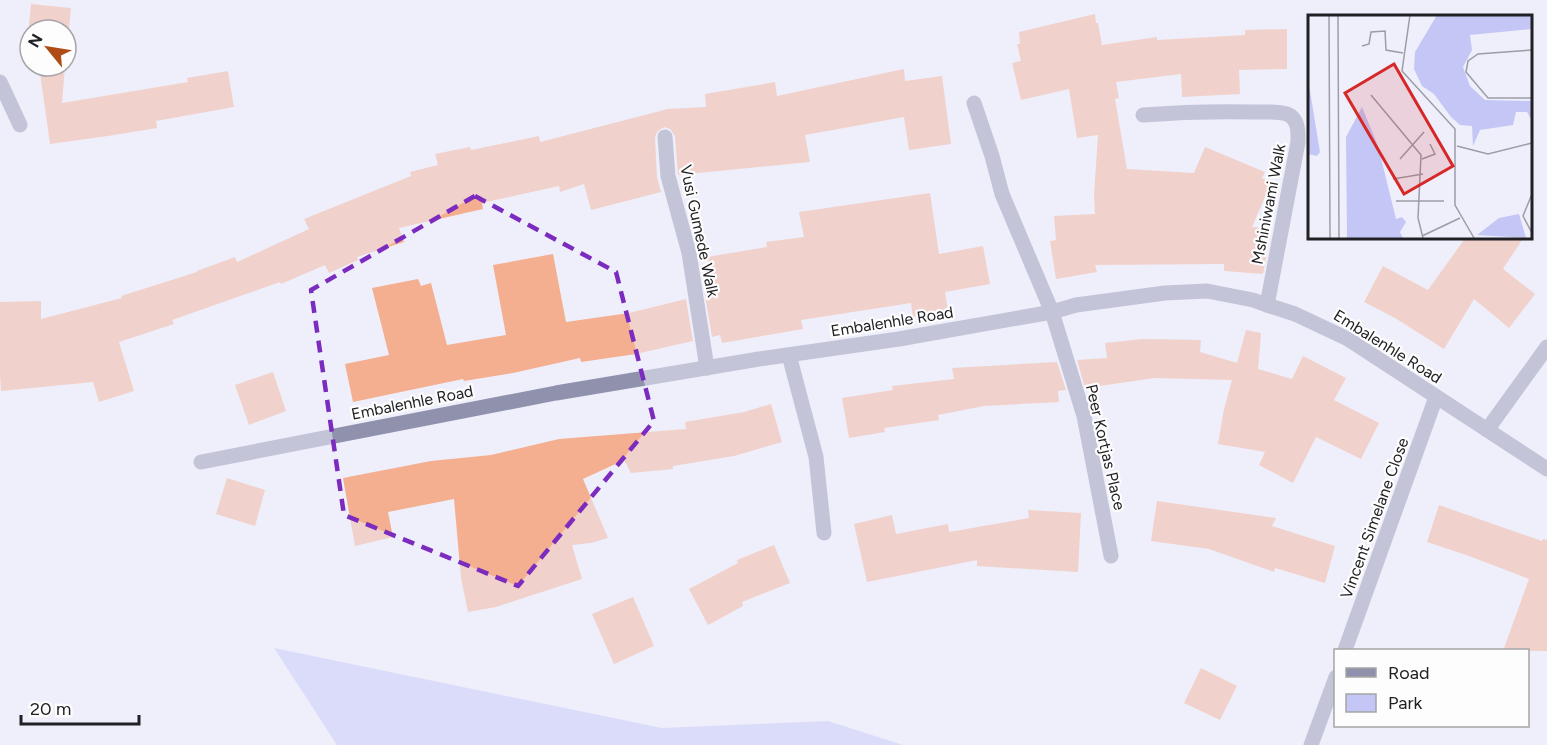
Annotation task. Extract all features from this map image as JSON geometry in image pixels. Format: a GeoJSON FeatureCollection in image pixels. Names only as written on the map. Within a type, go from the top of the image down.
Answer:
{"type":"FeatureCollection","features":[{"type":"Feature","properties":{"kind":"street"},"geometry":{"type":"LineString","coordinates":[[0,82],[20,125]]}},
{"type":"Feature","properties":{"kind":"street","name":"Peer Kortjas Place"},"geometry":{"type":"LineString","coordinates":[[974,103],[1002,194],[1052,312],[1084,416],[1111,556]]}},
{"type":"Feature","properties":{"kind":"street","name":"Mshiniwami Walk"},"geometry":{"type":"LineString","coordinates":[[1143,115],[1189,112],[1262,112],[1287,114],[1294,119],[1298,128],[1298,142],[1267,304]]}},
{"type":"Feature","properties":{"kind":"street","name":"Vusi Gumede Walk"},"geometry":{"type":"LineString","coordinates":[[664,137],[668,176],[689,253],[707,368]]}},
{"type":"Feature","properties":{"kind":"street","name":"Embalenhle Road"},"geometry":{"type":"LineString","coordinates":[[201,462],[556,393],[899,339],[1052,312],[1076,305],[1165,293],[1207,291],[1267,304],[1295,314],[1348,339],[1547,469]]}},
{"type":"Feature","properties":{"kind":"street"},"geometry":{"type":"LineString","coordinates":[[1487,430],[1547,347]]}},
{"type":"Feature","properties":{"kind":"street"},"geometry":{"type":"LineString","coordinates":[[789,356],[816,457],[824,533]]}},
{"type":"Feature","properties":{"kind":"street","name":"Vincent Simelane Close"},"geometry":{"type":"LineString","coordinates":[[1346,649],[1436,397]]}},
{"type":"Feature","properties":{"kind":"street"},"geometry":{"type":"LineString","coordinates":[[1311,745],[1334,680]]}},
{"type":"Feature","properties":{"kind":"highlighted area"},"geometry":{"type":"Polygon","coordinates":[[[475,196],[616,272],[654,421],[518,586],[344,515],[311,290],[475,196]]]}},
{"type":"Feature","properties":{"kind":"green space"},"geometry":{"type":"Polygon","coordinates":[[[274,648],[662,728],[828,721],[903,745],[337,745],[274,648]]]}},
{"type":"Feature","properties":{"kind":"building"},"geometry":{"type":"Polygon","coordinates":[[[31,4],[71,8],[70,18],[30,18],[31,4]]]}},
{"type":"Feature","properties":{"kind":"building"},"geometry":{"type":"Polygon","coordinates":[[[1095,14],[1102,45],[1157,37],[1157,40],[1245,35],[1245,30],[1287,29],[1287,69],[1239,70],[1240,94],[1182,97],[1181,74],[1116,82],[1119,98],[1115,99],[1127,169],[1194,173],[1205,147],[1265,172],[1262,178],[1271,183],[1252,227],[1269,229],[1263,274],[1224,271],[1224,264],[1095,265],[1097,272],[1056,279],[1050,241],[1056,240],[1054,216],[1095,214],[1098,135],[1077,138],[1069,89],[1021,100],[1012,63],[1021,61],[1017,44],[1020,44],[1019,32],[1095,14]]]}},
{"type":"Feature","properties":{"kind":"building"},"geometry":{"type":"Polygon","coordinates":[[[904,69],[905,81],[942,76],[951,144],[909,150],[904,117],[805,135],[810,162],[678,175],[675,136],[670,129],[664,127],[657,132],[655,138],[657,177],[661,192],[591,210],[584,184],[560,192],[559,186],[482,203],[483,209],[399,228],[404,242],[357,257],[358,260],[329,273],[325,265],[281,284],[280,282],[172,320],[174,324],[119,342],[134,391],[99,402],[93,382],[1,391],[0,302],[41,301],[41,319],[122,298],[121,296],[197,272],[235,257],[237,262],[309,229],[304,219],[411,176],[410,172],[438,165],[435,154],[470,147],[471,150],[539,136],[540,142],[668,109],[706,107],[705,94],[775,82],[777,96],[904,69]]]}},
{"type":"Feature","properties":{"kind":"building"},"geometry":{"type":"Polygon","coordinates":[[[228,71],[234,107],[156,121],[157,128],[50,144],[41,78],[64,78],[62,103],[188,82],[187,78],[228,71]]]}},
{"type":"Feature","properties":{"kind":"building"},"geometry":{"type":"Polygon","coordinates":[[[930,193],[939,254],[983,246],[990,284],[945,292],[948,310],[913,317],[911,303],[801,320],[803,329],[722,343],[720,335],[712,337],[705,295],[713,293],[707,257],[767,247],[766,242],[804,237],[799,212],[930,193]]]}},
{"type":"Feature","properties":{"kind":"building"},"geometry":{"type":"Polygon","coordinates":[[[1465,238],[1523,238],[1503,269],[1535,294],[1509,328],[1474,299],[1444,349],[1395,318],[1364,302],[1383,266],[1428,290],[1465,238]]]}},
{"type":"Feature","properties":{"kind":"building"},"geometry":{"type":"Polygon","coordinates":[[[553,254],[566,322],[629,313],[686,299],[693,341],[636,354],[581,362],[580,358],[513,373],[464,381],[463,379],[353,402],[345,364],[389,355],[372,288],[418,279],[421,286],[431,283],[447,345],[506,335],[493,265],[553,254]]]}},
{"type":"Feature","properties":{"kind":"building"},"geometry":{"type":"Polygon","coordinates":[[[1246,330],[1261,333],[1258,369],[1292,379],[1303,356],[1346,378],[1334,400],[1379,423],[1361,459],[1316,437],[1293,483],[1259,465],[1265,452],[1218,444],[1232,380],[1155,378],[1085,388],[1077,360],[1107,358],[1105,343],[1143,339],[1201,340],[1200,352],[1237,363],[1246,330]]]}},
{"type":"Feature","properties":{"kind":"building"},"geometry":{"type":"Polygon","coordinates":[[[1057,362],[1066,390],[1058,391],[1059,402],[984,406],[938,415],[939,420],[884,428],[885,432],[849,438],[842,398],[893,390],[892,386],[954,379],[952,368],[1057,362]]]}},
{"type":"Feature","properties":{"kind":"building"},"geometry":{"type":"Polygon","coordinates":[[[273,372],[286,411],[249,425],[235,385],[273,372]]]}},
{"type":"Feature","properties":{"kind":"building"},"geometry":{"type":"Polygon","coordinates":[[[771,404],[782,442],[734,456],[673,466],[673,469],[631,473],[624,460],[583,479],[608,538],[572,545],[582,579],[496,607],[468,612],[461,578],[454,499],[388,512],[393,537],[355,546],[343,478],[431,461],[491,455],[559,439],[686,429],[685,422],[744,412],[771,404]]]}},
{"type":"Feature","properties":{"kind":"building"},"geometry":{"type":"Polygon","coordinates":[[[227,478],[265,490],[255,526],[216,514],[227,478]]]}},
{"type":"Feature","properties":{"kind":"building"},"geometry":{"type":"Polygon","coordinates":[[[1157,501],[1276,518],[1272,526],[1335,546],[1325,583],[1275,568],[1274,572],[1209,549],[1151,541],[1157,501]]]}},
{"type":"Feature","properties":{"kind":"building"},"geometry":{"type":"Polygon","coordinates":[[[1439,505],[1542,541],[1547,540],[1547,651],[1504,649],[1529,579],[1427,542],[1439,505]]]}},
{"type":"Feature","properties":{"kind":"building"},"geometry":{"type":"Polygon","coordinates":[[[1028,510],[1081,513],[1078,572],[977,566],[977,560],[867,582],[854,524],[892,515],[896,534],[948,524],[949,532],[1029,518],[1028,510]]]}},
{"type":"Feature","properties":{"kind":"building"},"geometry":{"type":"Polygon","coordinates":[[[774,545],[790,583],[742,602],[743,606],[708,625],[689,589],[738,563],[737,560],[774,545]]]}},
{"type":"Feature","properties":{"kind":"building"},"geometry":{"type":"Polygon","coordinates":[[[633,597],[654,646],[614,664],[592,614],[633,597]]]}},
{"type":"Feature","properties":{"kind":"building"},"geometry":{"type":"Polygon","coordinates":[[[1201,668],[1237,686],[1220,720],[1184,703],[1201,668]]]}}]}
